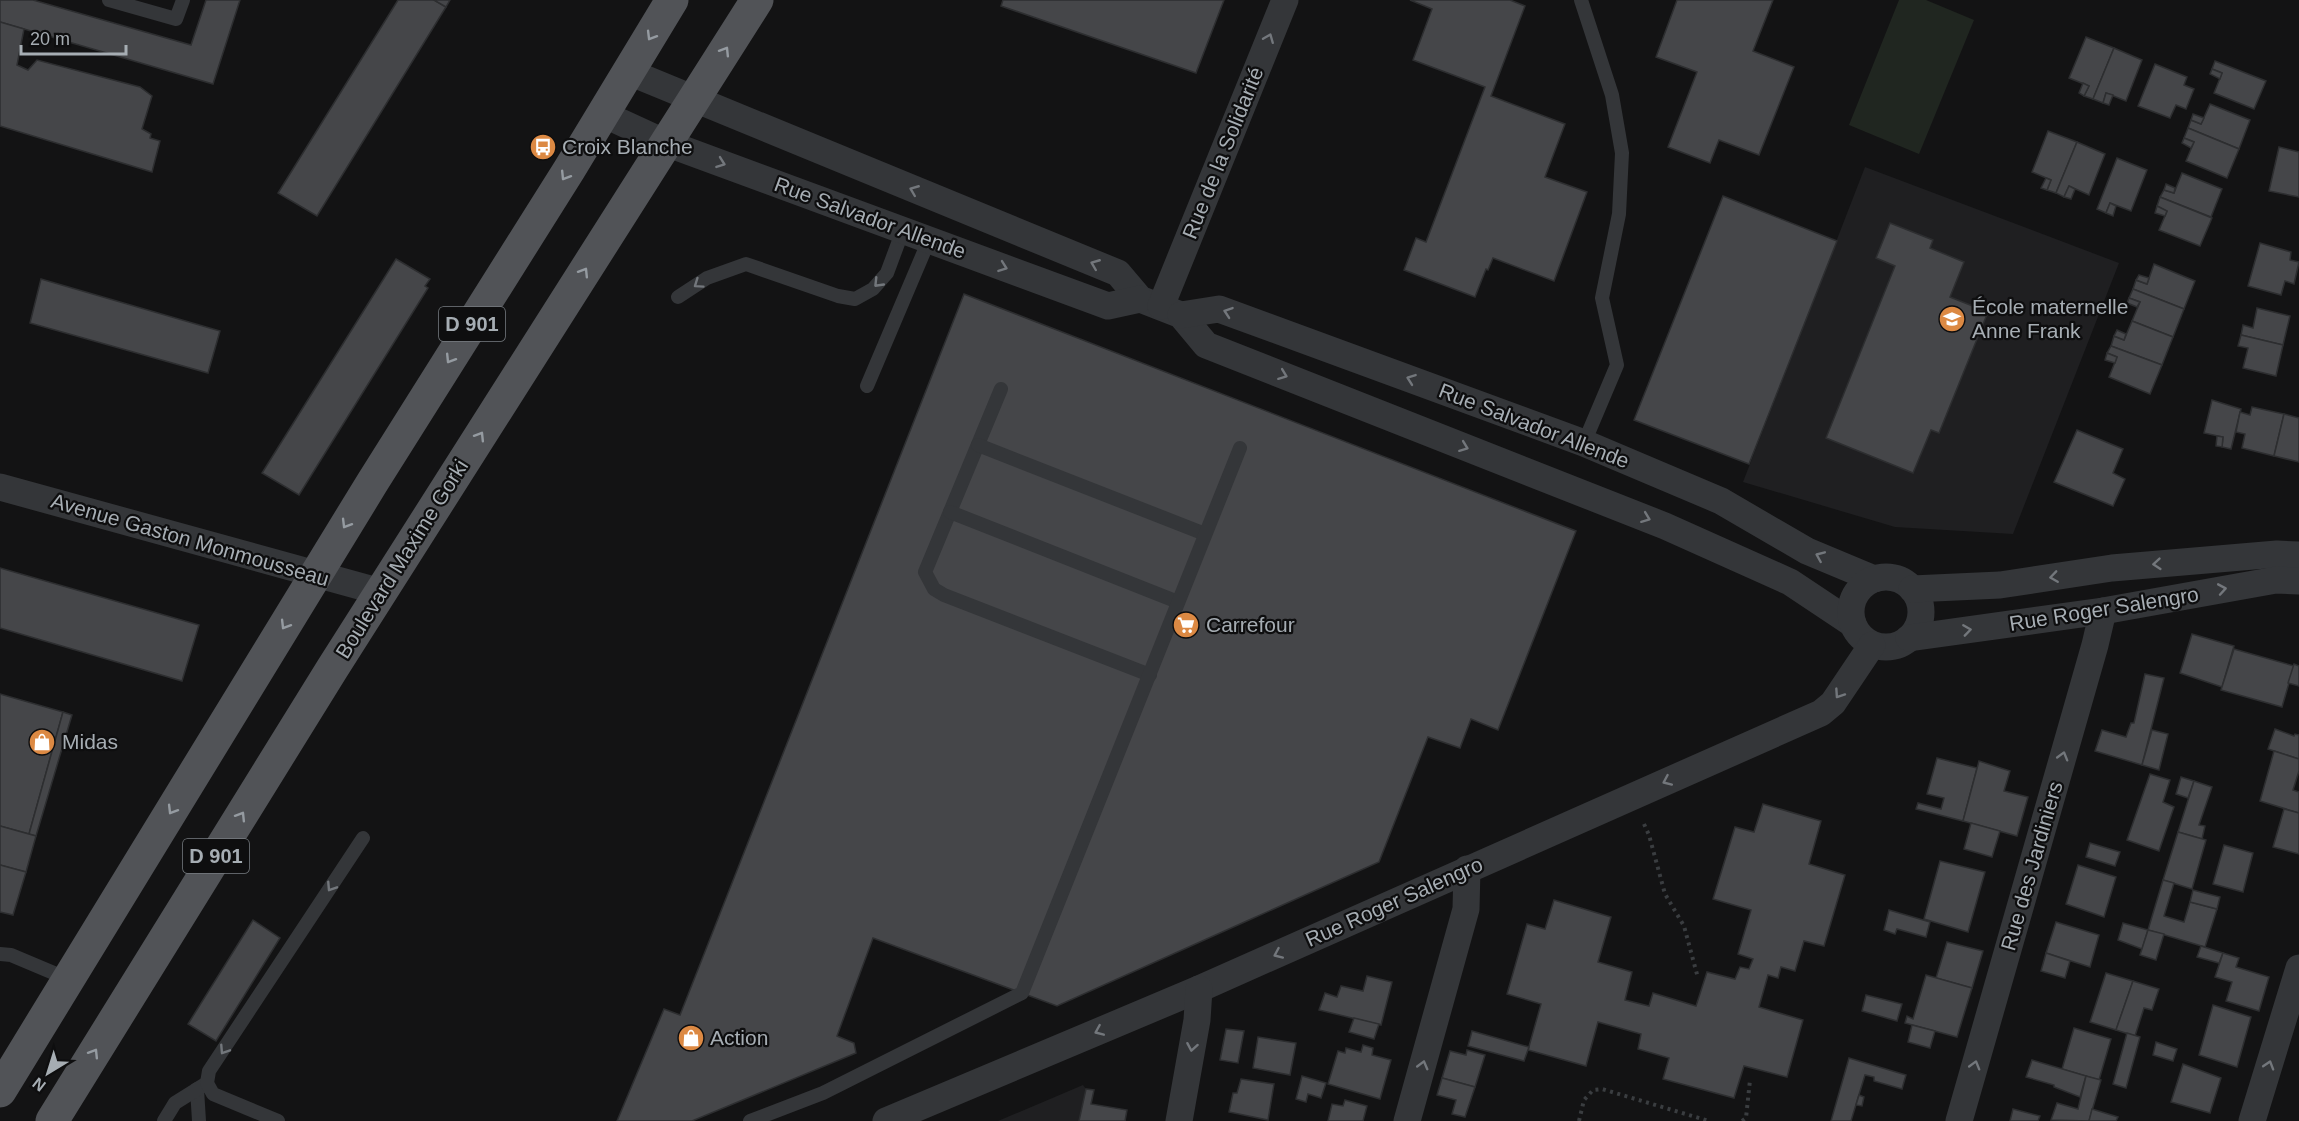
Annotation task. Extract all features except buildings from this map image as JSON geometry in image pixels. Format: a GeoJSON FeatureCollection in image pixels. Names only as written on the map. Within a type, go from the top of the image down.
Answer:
{"type":"FeatureCollection","features":[{"type":"Feature","properties":{"kind":"main road","name":"D 901"},"geometry":{"type":"LineString","coordinates":[[0,1091],[315,575],[672,0]]}},
{"type":"Feature","properties":{"kind":"main road","name":"Boulevard Maxime Gorki"},"geometry":{"type":"LineString","coordinates":[[52,1121],[381,592],[757,0]]}},
{"type":"Feature","properties":{"kind":"street","name":"Rue de la Solidarité"},"geometry":{"type":"LineString","coordinates":[[1161,307],[1285,0]]}},
{"type":"Feature","properties":{"kind":"street","name":"Rue Salvador Allende"},"geometry":{"type":"LineString","coordinates":[[629,72],[1118,273],[1206,345],[1665,526],[1790,582],[1853,624]]}},
{"type":"Feature","properties":{"kind":"street","name":"Rue Salvador Allende"},"geometry":{"type":"LineString","coordinates":[[603,114],[666,143],[1108,306],[1219,309],[1584,443],[1721,501],[1807,551],[1874,579]]}},
{"type":"Feature","properties":{"kind":"street","name":"Avenue Gaston Monmousseau"},"geometry":{"type":"LineString","coordinates":[[0,487],[381,592]]}},
{"type":"Feature","properties":{"kind":"street","name":"Rue Roger Salengro"},"geometry":{"type":"LineString","coordinates":[[1912,589],[2000,585],[2112,568],[2277,554],[2299,555]]}},
{"type":"Feature","properties":{"kind":"street"},"geometry":{"type":"LineString","coordinates":[[1888,577],[1901,580],[1912,589],[1919,600],[1921,614],[1918,627],[1910,639],[1898,645],[1884,647],[1872,645],[1860,636],[1853,624],[1851,610],[1854,597],[1862,586],[1874,579],[1888,577]]}},
{"type":"Feature","properties":{"kind":"street","name":"Rue Roger Salengro"},"geometry":{"type":"LineString","coordinates":[[1910,639],[2103,611],[2276,580],[2299,581]]}},
{"type":"Feature","properties":{"kind":"street","name":"Rue des Jardiniers"},"geometry":{"type":"LineString","coordinates":[[1959,1121],[2103,611]]}},
{"type":"Feature","properties":{"kind":"street","name":"Rue Roger Salengro"},"geometry":{"type":"LineString","coordinates":[[886,1121],[1199,989],[1821,713],[1833,703],[1872,645]]}},
{"type":"Feature","properties":{"kind":"street"},"geometry":{"type":"LineString","coordinates":[[1407,1121],[1466,909],[1467,869]]}},
{"type":"Feature","properties":{"kind":"street"},"geometry":{"type":"LineString","coordinates":[[2252,1121],[2299,968]]}},
{"type":"Feature","properties":{"kind":"street"},"geometry":{"type":"LineString","coordinates":[[1179,1121],[1197,1020],[1199,989]]}},
{"type":"Feature","properties":{"kind":"lane"},"geometry":{"type":"LineString","coordinates":[[109,0],[176,20],[183,0]]}},
{"type":"Feature","properties":{"kind":"lane"},"geometry":{"type":"LineString","coordinates":[[1581,0],[1612,95],[1622,153],[1619,214],[1602,298],[1617,365],[1584,443]]}},
{"type":"Feature","properties":{"kind":"lane"},"geometry":{"type":"LineString","coordinates":[[678,297],[707,278],[746,264],[838,296],[855,298],[873,290],[887,273],[903,231]]}},
{"type":"Feature","properties":{"kind":"lane"},"geometry":{"type":"LineString","coordinates":[[867,386],[929,240]]}},
{"type":"Feature","properties":{"kind":"lane"},"geometry":{"type":"LineString","coordinates":[[1001,389],[925,572],[934,589],[944,596],[1150,675]]}},
{"type":"Feature","properties":{"kind":"lane"},"geometry":{"type":"LineString","coordinates":[[978,445],[1205,534]]}},
{"type":"Feature","properties":{"kind":"lane"},"geometry":{"type":"LineString","coordinates":[[750,1121],[823,1093],[1022,993],[1240,448]]}},
{"type":"Feature","properties":{"kind":"lane"},"geometry":{"type":"LineString","coordinates":[[950,512],[1179,602]]}},
{"type":"Feature","properties":{"kind":"lane"},"geometry":{"type":"LineString","coordinates":[[199,1121],[202,1086],[209,1071],[363,838]]}},
{"type":"Feature","properties":{"kind":"lane"},"geometry":{"type":"LineString","coordinates":[[0,954],[11,955],[68,979]]}},
{"type":"Feature","properties":{"kind":"lane"},"geometry":{"type":"LineString","coordinates":[[164,1121],[175,1103],[202,1086]]}},
{"type":"Feature","properties":{"kind":"lane"},"geometry":{"type":"LineString","coordinates":[[202,1086],[213,1094],[278,1121]]}},
{"type":"Feature","properties":{"kind":"path"},"geometry":{"type":"LineString","coordinates":[[1631,797],[1649,835],[1665,894],[1684,926],[1698,978]]}},
{"type":"Feature","properties":{"kind":"path"},"geometry":{"type":"LineString","coordinates":[[1742,1121],[1746,1118],[1750,1080]]}},
{"type":"Feature","properties":{"kind":"path"},"geometry":{"type":"LineString","coordinates":[[1579,1121],[1584,1100],[1593,1090],[1602,1089],[1709,1121]]}},
{"type":"Feature","properties":{"kind":"shaded area"},"geometry":{"type":"Polygon","coordinates":[[[1899,0],[1926,0],[1974,20],[1919,154],[1849,125],[1899,0]]]}},
{"type":"Feature","properties":{"kind":"shaded area","name":"École maternelle Anne Frank"},"geometry":{"type":"Polygon","coordinates":[[[1865,167],[2119,263],[2013,534],[1895,527],[1743,482],[1865,167]]]}},
{"type":"Feature","properties":{"kind":"shaded area"},"geometry":{"type":"Polygon","coordinates":[[[1083,1085],[1086,1089],[1079,1121],[998,1121],[1083,1085]]]}},
{"type":"Feature","properties":{"kind":"place","name":"Croix Blanche"},"geometry":{"type":"Point","coordinates":[543,147]}},
{"type":"Feature","properties":{"kind":"place","name":"École maternelle Anne Frank"},"geometry":{"type":"Point","coordinates":[1952,319]}},
{"type":"Feature","properties":{"kind":"place","name":"Carrefour"},"geometry":{"type":"Point","coordinates":[1186,625]}},
{"type":"Feature","properties":{"kind":"place","name":"Midas"},"geometry":{"type":"Point","coordinates":[42,742]}},
{"type":"Feature","properties":{"kind":"place","name":"Action"},"geometry":{"type":"Point","coordinates":[691,1038]}}]}
